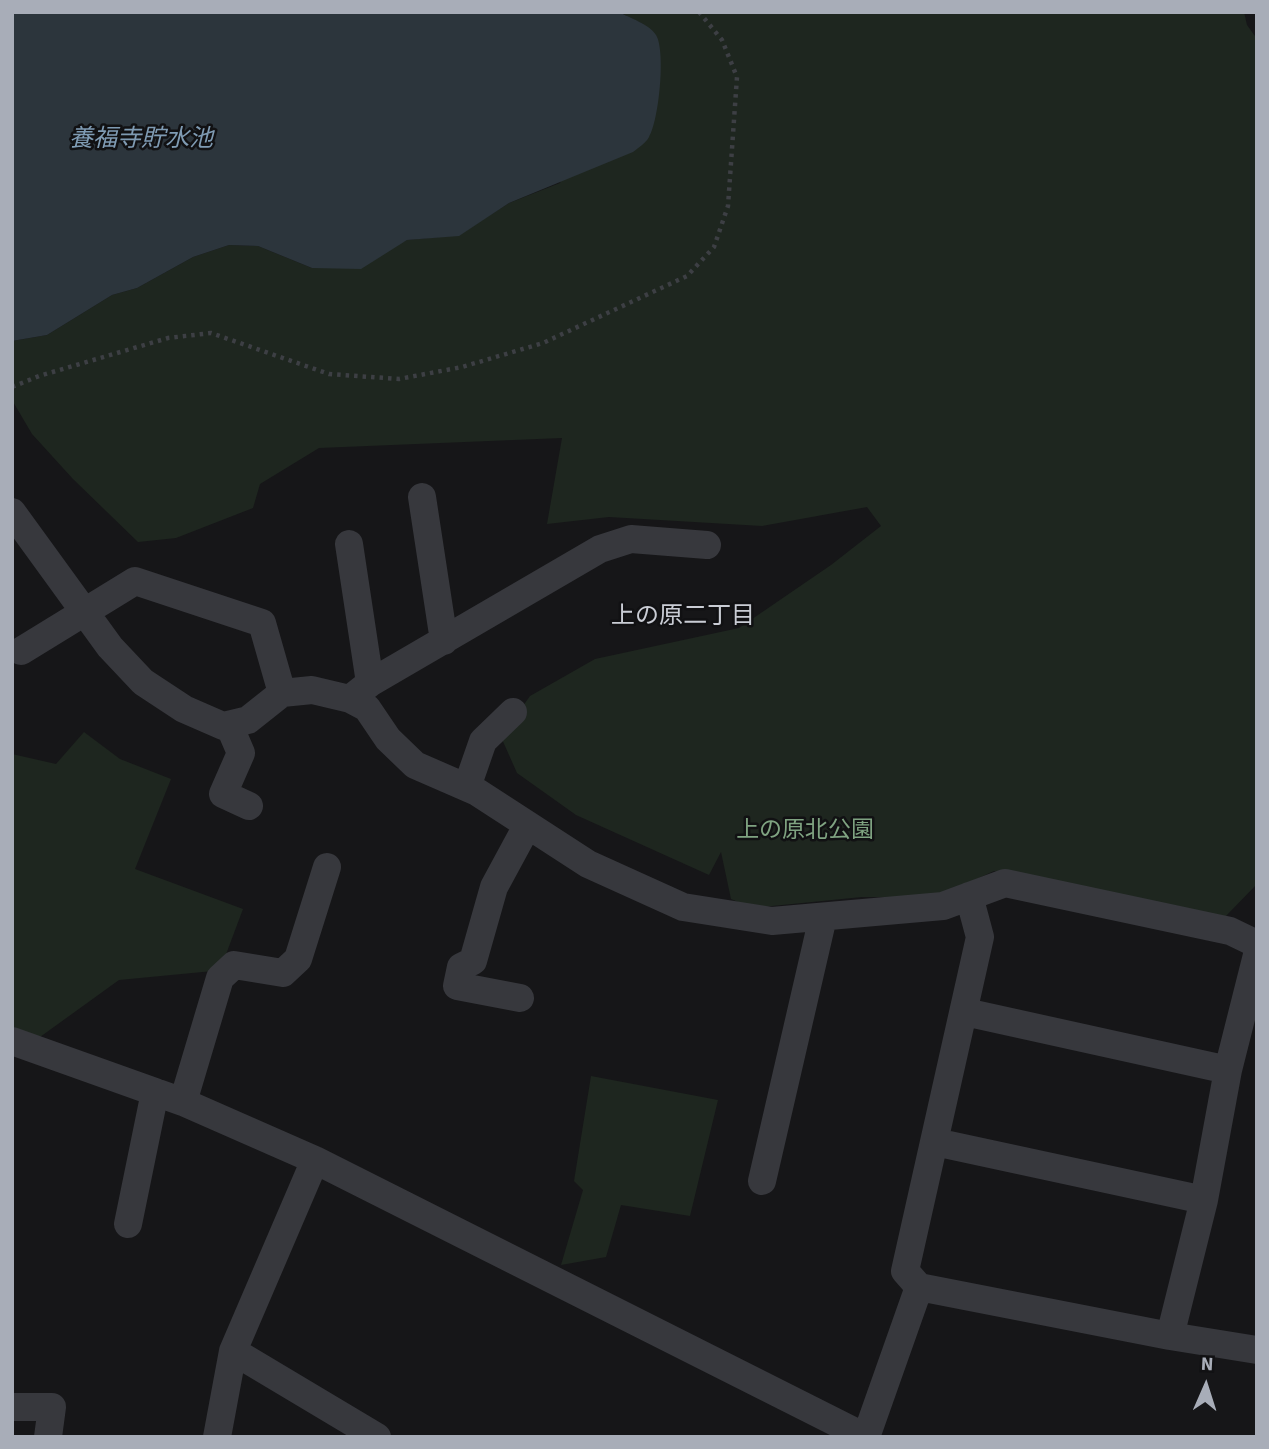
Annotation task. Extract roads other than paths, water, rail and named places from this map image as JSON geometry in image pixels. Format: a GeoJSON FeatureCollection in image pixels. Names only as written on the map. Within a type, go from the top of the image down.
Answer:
{"type":"FeatureCollection","features":[{"type":"Feature","properties":{"kind":"street"},"geometry":{"type":"LineString","coordinates":[[422,497],[444,641]]}},
{"type":"Feature","properties":{"kind":"street"},"geometry":{"type":"LineString","coordinates":[[12,512],[110,647],[143,682],[184,709],[223,726],[248,720],[282,692],[360,691],[600,549],[631,539],[707,545]]}},
{"type":"Feature","properties":{"kind":"street"},"geometry":{"type":"LineString","coordinates":[[349,544],[360,691],[367,708],[388,739],[415,765],[467,788],[588,864],[683,907],[772,921],[943,906],[1005,883],[1230,931],[1257,944]]}},
{"type":"Feature","properties":{"kind":"street"},"geometry":{"type":"LineString","coordinates":[[22,650],[135,581],[262,623],[282,692]]}},
{"type":"Feature","properties":{"kind":"street"},"geometry":{"type":"LineString","coordinates":[[467,788],[484,741],[513,712]]}},
{"type":"Feature","properties":{"kind":"street"},"geometry":{"type":"LineString","coordinates":[[229,725],[241,753],[223,794],[249,806]]}},
{"type":"Feature","properties":{"kind":"street"},"geometry":{"type":"LineString","coordinates":[[520,998],[457,986],[461,967],[473,961],[494,887],[527,826]]}},
{"type":"Feature","properties":{"kind":"street"},"geometry":{"type":"LineString","coordinates":[[183,1102],[220,978],[234,965],[283,973],[298,959],[327,867]]}},
{"type":"Feature","properties":{"kind":"street"},"geometry":{"type":"LineString","coordinates":[[969,896],[980,937],[905,1270],[919,1287],[1170,1336],[1257,1350]]}},
{"type":"Feature","properties":{"kind":"street"},"geometry":{"type":"LineString","coordinates":[[762,1181],[823,916]]}},
{"type":"Feature","properties":{"kind":"street"},"geometry":{"type":"LineString","coordinates":[[1170,1336],[1204,1200],[1228,1070],[1257,955]]}},
{"type":"Feature","properties":{"kind":"street"},"geometry":{"type":"LineString","coordinates":[[965,1012],[1228,1070]]}},
{"type":"Feature","properties":{"kind":"street"},"geometry":{"type":"LineString","coordinates":[[12,1041],[183,1102],[315,1160],[866,1437],[919,1287]]}},
{"type":"Feature","properties":{"kind":"street"},"geometry":{"type":"LineString","coordinates":[[128,1224],[155,1092]]}},
{"type":"Feature","properties":{"kind":"street"},"geometry":{"type":"LineString","coordinates":[[935,1142],[1204,1200]]}},
{"type":"Feature","properties":{"kind":"street"},"geometry":{"type":"LineString","coordinates":[[217,1437],[233,1352],[315,1160]]}},
{"type":"Feature","properties":{"kind":"street"},"geometry":{"type":"LineString","coordinates":[[233,1352],[377,1437]]}},
{"type":"Feature","properties":{"kind":"street"},"geometry":{"type":"LineString","coordinates":[[12,1408],[52,1407],[48,1437]]}},
{"type":"Feature","properties":{"kind":"water","name":"養福寺貯水池"},"geometry":{"type":"Polygon","coordinates":[[[12,12],[619,12],[644,24],[653,31],[659,43],[661,70],[656,117],[649,137],[633,152],[509,203],[459,236],[407,240],[361,269],[312,268],[258,246],[229,245],[193,257],[137,288],[112,295],[47,335],[12,341],[12,12]]]}},
{"type":"Feature","properties":{"kind":"district","name":"上の原二丁目"},"geometry":{"type":"Point","coordinates":[683,618]}},
{"type":"Feature","properties":{"kind":"park label","name":"上の原北公園"},"geometry":{"type":"Point","coordinates":[805,832]}}]}
